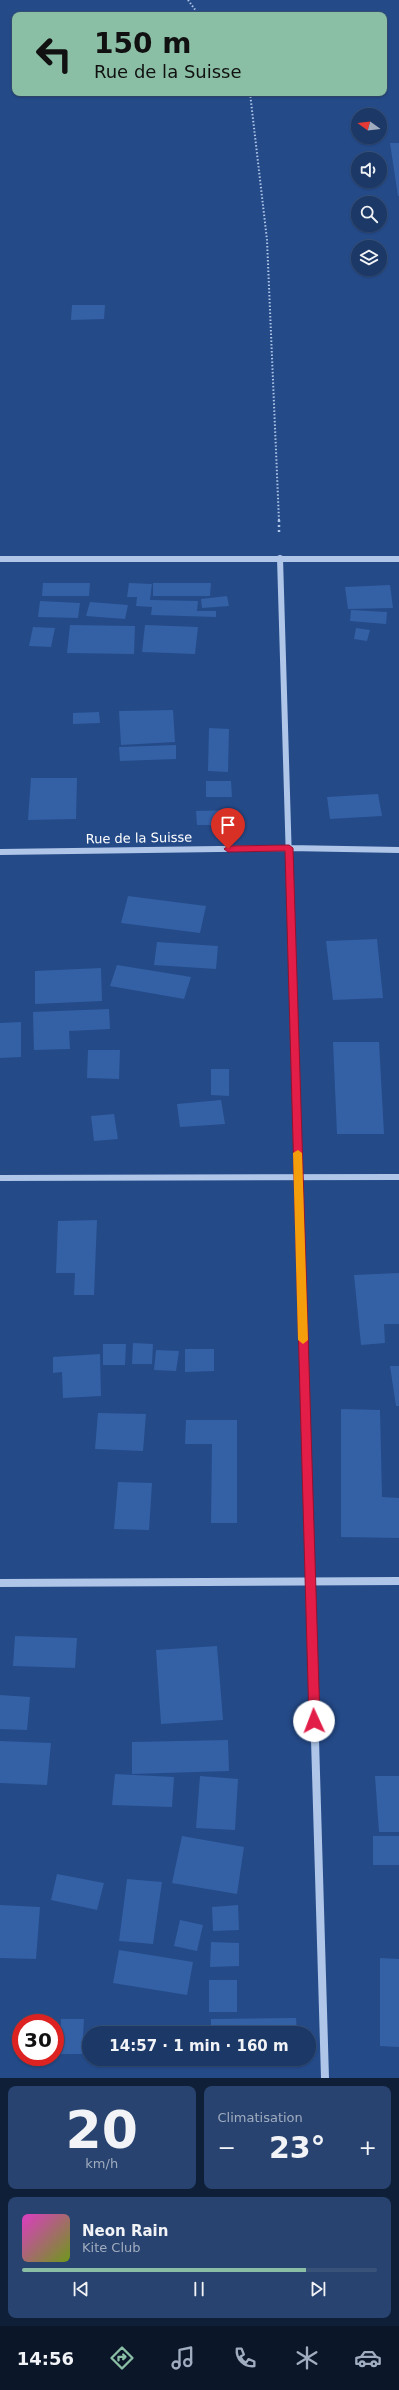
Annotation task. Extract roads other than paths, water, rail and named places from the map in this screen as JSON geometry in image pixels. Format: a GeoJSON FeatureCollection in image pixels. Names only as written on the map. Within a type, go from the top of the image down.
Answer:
{"type":"FeatureCollection","features":[{"type":"Feature","properties":{"kind":"street"},"geometry":{"type":"LineString","coordinates":[[280,558],[325,2078]]}},
{"type":"Feature","properties":{"kind":"street"},"geometry":{"type":"LineString","coordinates":[[0,559],[399,559]]}},
{"type":"Feature","properties":{"kind":"street","name":"Rue de la Suisse"},"geometry":{"type":"LineString","coordinates":[[0,852],[289,848],[399,850]]}},
{"type":"Feature","properties":{"kind":"street"},"geometry":{"type":"LineString","coordinates":[[0,1178],[399,1177]]}},
{"type":"Feature","properties":{"kind":"street"},"geometry":{"type":"LineString","coordinates":[[0,1583],[399,1581]]}}]}
